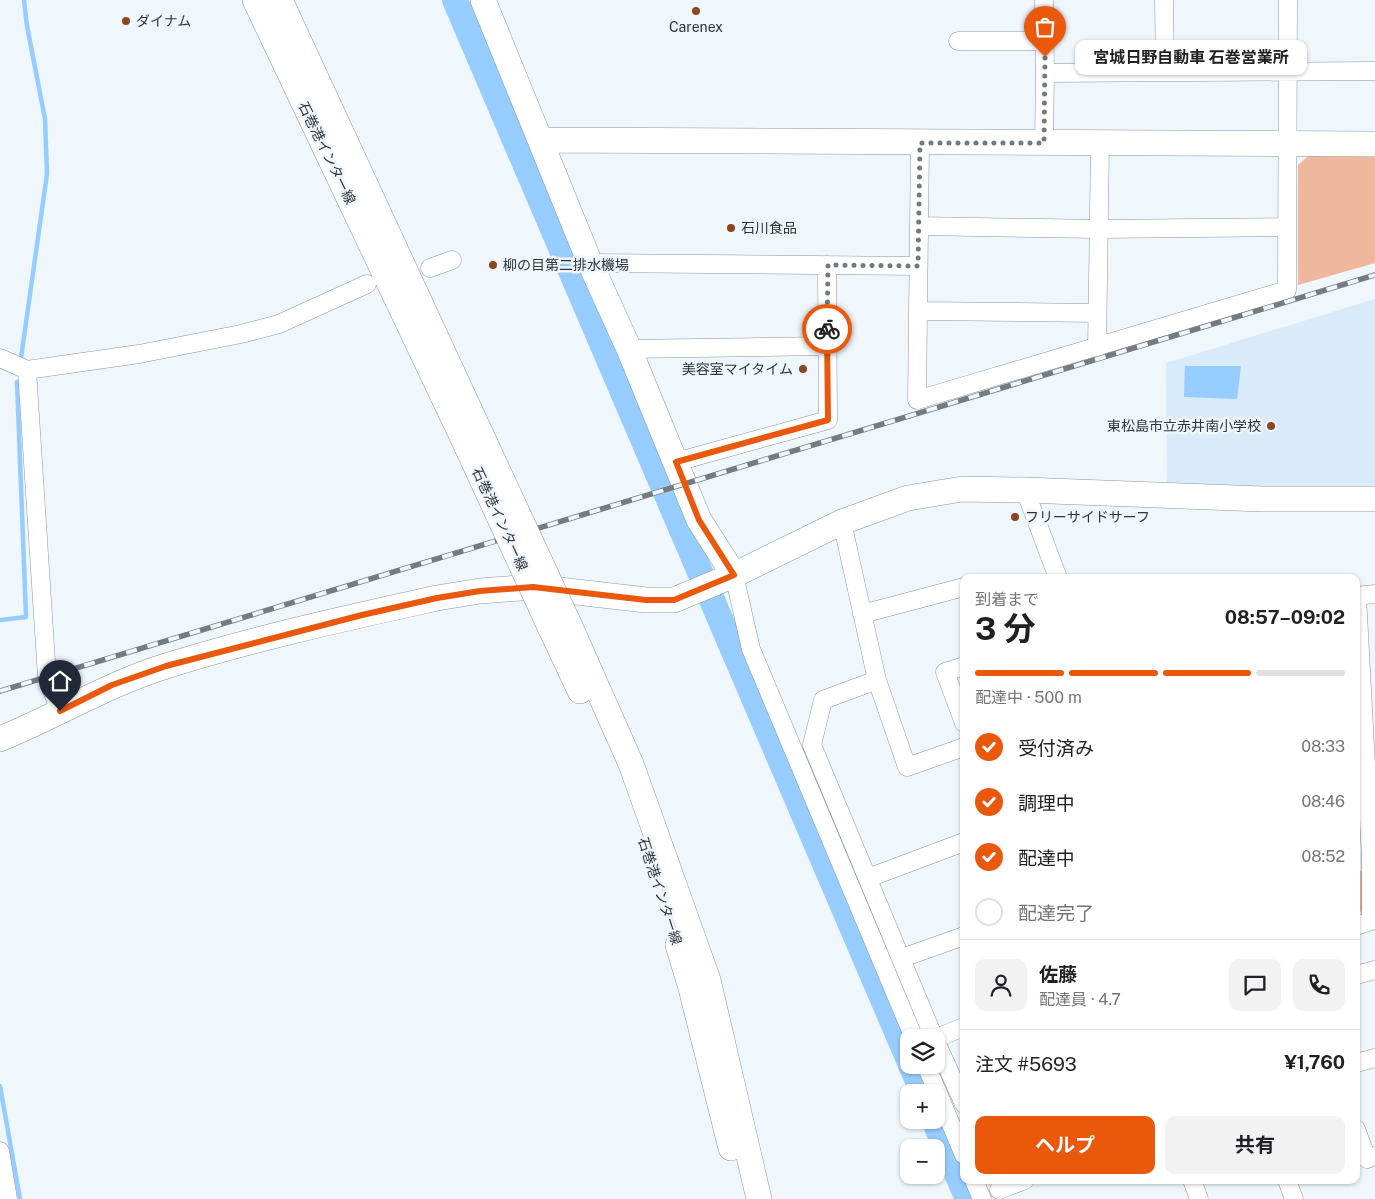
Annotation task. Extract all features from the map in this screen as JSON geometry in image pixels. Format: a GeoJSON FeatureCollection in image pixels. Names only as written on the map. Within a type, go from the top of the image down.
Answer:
{"type":"FeatureCollection","features":[{"type":"Feature","properties":{"kind":"street","name":"石巻港インター線"},"geometry":{"type":"LineString","coordinates":[[255,0],[476,445]]}},
{"type":"Feature","properties":{"kind":"street","name":"石巻港インター線"},"geometry":{"type":"LineString","coordinates":[[280,0],[476,445],[559,626],[615,765],[642,837],[691,988],[744,1199]]}},
{"type":"Feature","properties":{"kind":"street"},"geometry":{"type":"LineString","coordinates":[[483,0],[590,263],[629,349],[699,520],[728,578],[751,649],[910,1029]]}},
{"type":"Feature","properties":{"kind":"street"},"geometry":{"type":"LineString","coordinates":[[1044,0],[1044,143]]}},
{"type":"Feature","properties":{"kind":"street"},"geometry":{"type":"LineString","coordinates":[[1164,0],[1164,71]]}},
{"type":"Feature","properties":{"kind":"street"},"geometry":{"type":"LineString","coordinates":[[920,143],[917,400],[1287,290],[1288,0]]}},
{"type":"Feature","properties":{"kind":"street"},"geometry":{"type":"LineString","coordinates":[[958,41],[1045,41]]}},
{"type":"Feature","properties":{"kind":"street"},"geometry":{"type":"LineString","coordinates":[[1045,73],[1375,71]]}},
{"type":"Feature","properties":{"kind":"street"},"geometry":{"type":"LineString","coordinates":[[541,140],[1375,144]]}},
{"type":"Feature","properties":{"kind":"street"},"geometry":{"type":"LineString","coordinates":[[1097,348],[1100,144]]}},
{"type":"Feature","properties":{"kind":"street"},"geometry":{"type":"LineString","coordinates":[[919,226],[1098,229],[1287,227]]}},
{"type":"Feature","properties":{"kind":"street"},"geometry":{"type":"LineString","coordinates":[[430,268],[452,260]]}},
{"type":"Feature","properties":{"kind":"street"},"geometry":{"type":"LineString","coordinates":[[590,263],[918,266]]}},
{"type":"Feature","properties":{"kind":"street"},"geometry":{"type":"LineString","coordinates":[[676,462],[828,420],[828,265]]}},
{"type":"Feature","properties":{"kind":"street"},"geometry":{"type":"LineString","coordinates":[[0,358],[26,370],[139,354],[279,324],[368,284]]}},
{"type":"Feature","properties":{"kind":"street"},"geometry":{"type":"LineString","coordinates":[[918,311],[1097,313]]}},
{"type":"Feature","properties":{"kind":"street"},"geometry":{"type":"LineString","coordinates":[[629,349],[827,346]]}},
{"type":"Feature","properties":{"kind":"street"},"geometry":{"type":"LineString","coordinates":[[26,370],[47,677],[60,711]]}},
{"type":"Feature","properties":{"kind":"street"},"geometry":{"type":"LineString","coordinates":[[0,739],[112,685],[166,666],[362,615],[437,598],[480,591],[533,587],[646,600],[674,600],[728,578],[842,522],[908,498],[962,489],[1262,498],[1375,499]]}},
{"type":"Feature","properties":{"kind":"street"},"geometry":{"type":"LineString","coordinates":[[1025,490],[1056,574]]}},
{"type":"Feature","properties":{"kind":"street"},"geometry":{"type":"LineString","coordinates":[[842,522],[877,680],[907,767],[960,748]]}},
{"type":"Feature","properties":{"kind":"street"},"geometry":{"type":"LineString","coordinates":[[862,614],[960,588]]}},
{"type":"Feature","properties":{"kind":"street"},"geometry":{"type":"LineString","coordinates":[[1360,596],[1375,594]]}},
{"type":"Feature","properties":{"kind":"street","name":"石巻港インター線"},"geometry":{"type":"LineString","coordinates":[[559,626],[631,764],[708,980],[760,1199]]}},
{"type":"Feature","properties":{"kind":"street"},"geometry":{"type":"LineString","coordinates":[[960,667],[945,672],[960,712]]}},
{"type":"Feature","properties":{"kind":"street"},"geometry":{"type":"LineString","coordinates":[[1360,675],[1371,921],[1360,925]]}},
{"type":"Feature","properties":{"kind":"street"},"geometry":{"type":"LineString","coordinates":[[877,680],[823,700],[812,745],[932,1029]]}},
{"type":"Feature","properties":{"kind":"street"},"geometry":{"type":"LineString","coordinates":[[868,878],[960,844]]}},
{"type":"Feature","properties":{"kind":"street"},"geometry":{"type":"LineString","coordinates":[[902,958],[960,937]]}},
{"type":"Feature","properties":{"kind":"street"},"geometry":{"type":"LineString","coordinates":[[1360,974],[1375,970]]}},
{"type":"Feature","properties":{"kind":"street"},"geometry":{"type":"LineString","coordinates":[[945,1035],[960,1029]]}},
{"type":"Feature","properties":{"kind":"street"},"geometry":{"type":"LineString","coordinates":[[1360,1062],[1375,1058]]}},
{"type":"Feature","properties":{"kind":"street"},"geometry":{"type":"LineString","coordinates":[[945,1060],[960,1095]]}},
{"type":"Feature","properties":{"kind":"street"},"geometry":{"type":"LineString","coordinates":[[930,1074],[960,1146]]}},
{"type":"Feature","properties":{"kind":"street"},"geometry":{"type":"LineString","coordinates":[[1360,1140],[1367,1159],[1375,1156]]}},
{"type":"Feature","properties":{"kind":"street"},"geometry":{"type":"LineString","coordinates":[[0,1151],[8,1199]]}},
{"type":"Feature","properties":{"kind":"street"},"geometry":{"type":"LineString","coordinates":[[976,1184],[982,1199]]}},
{"type":"Feature","properties":{"kind":"street"},"geometry":{"type":"LineString","coordinates":[[999,1190],[1015,1184]]}},
{"type":"Feature","properties":{"kind":"street"},"geometry":{"type":"LineString","coordinates":[[1193,1184],[1199,1199]]}},
{"type":"Feature","properties":{"kind":"street"},"geometry":{"type":"LineString","coordinates":[[1288,1184],[1294,1199]]}},
{"type":"Feature","properties":{"kind":"shaded area"},"geometry":{"type":"Polygon","coordinates":[[[1311,154],[1375,154],[1375,263],[1298,285],[1298,165],[1311,154]]]}},
{"type":"Feature","properties":{"kind":"shaded area","name":"東松島市立赤井南小学校"},"geometry":{"type":"Polygon","coordinates":[[[1375,299],[1375,493],[1167,489],[1166,363],[1375,299]]]}},
{"type":"Feature","properties":{"kind":"shaded area"},"geometry":{"type":"Polygon","coordinates":[[[1360,870],[1364,873],[1363,909],[1360,913],[1360,870]]]}},
{"type":"Feature","properties":{"kind":"water"},"geometry":{"type":"Polygon","coordinates":[[[1185,366],[1241,366],[1237,399],[1184,397],[1185,366]]]}},
{"type":"Feature","properties":{"kind":"waterway"},"geometry":{"type":"LineString","coordinates":[[21,358],[47,174],[45,119],[27,26],[24,0]]}},
{"type":"Feature","properties":{"kind":"waterway"},"geometry":{"type":"LineString","coordinates":[[455,0],[900,1039]]}},
{"type":"Feature","properties":{"kind":"waterway"},"geometry":{"type":"LineString","coordinates":[[0,620],[26,617],[17,382]]}},
{"type":"Feature","properties":{"kind":"waterway"},"geometry":{"type":"LineString","coordinates":[[915,1074],[919,1084]]}},
{"type":"Feature","properties":{"kind":"waterway"},"geometry":{"type":"LineString","coordinates":[[0,1086],[20,1199]]}},
{"type":"Feature","properties":{"kind":"waterway"},"geometry":{"type":"LineString","coordinates":[[938,1129],[960,1180]]}},
{"type":"Feature","properties":{"kind":"waterway"},"geometry":{"type":"LineString","coordinates":[[962,1184],[968,1199]]}},
{"type":"Feature","properties":{"kind":"railway"},"geometry":{"type":"LineString","coordinates":[[0,691],[1375,275]]}},
{"type":"Feature","properties":{"kind":"way so far"},"geometry":{"type":"LineString","coordinates":[[827,329],[828,265],[918,266],[920,143],[1044,143],[1045,57]]}},
{"type":"Feature","properties":{"kind":"place","name":"Carenex"},"geometry":{"type":"Point","coordinates":[696,11]}},
{"type":"Feature","properties":{"kind":"place","name":"ダイナム"},"geometry":{"type":"Point","coordinates":[126,21]}},
{"type":"Feature","properties":{"kind":"place","name":"宮城日野自動車 石巻営業所"},"geometry":{"type":"Point","coordinates":[1045,57]}},
{"type":"Feature","properties":{"kind":"place","name":"石川食品"},"geometry":{"type":"Point","coordinates":[731,228]}},
{"type":"Feature","properties":{"kind":"place","name":"柳の目第二排水機場"},"geometry":{"type":"Point","coordinates":[493,265]}},
{"type":"Feature","properties":{"kind":"place","name":"美容室マイタイム"},"geometry":{"type":"Point","coordinates":[803,369]}},
{"type":"Feature","properties":{"kind":"place","name":"東松島市立赤井南小学校"},"geometry":{"type":"Point","coordinates":[1271,426]}},
{"type":"Feature","properties":{"kind":"place","name":"フリーサイドサーフ"},"geometry":{"type":"Point","coordinates":[1015,517]}},
{"type":"Feature","properties":{"kind":"route"},"geometry":{"type":"LineString","coordinates":[[60,711],[84,701],[112,685],[166,666],[258,641],[437,598],[480,591],[533,587],[646,600],[674,600],[734,575],[699,520],[676,462],[828,420],[827,329]]}}]}
